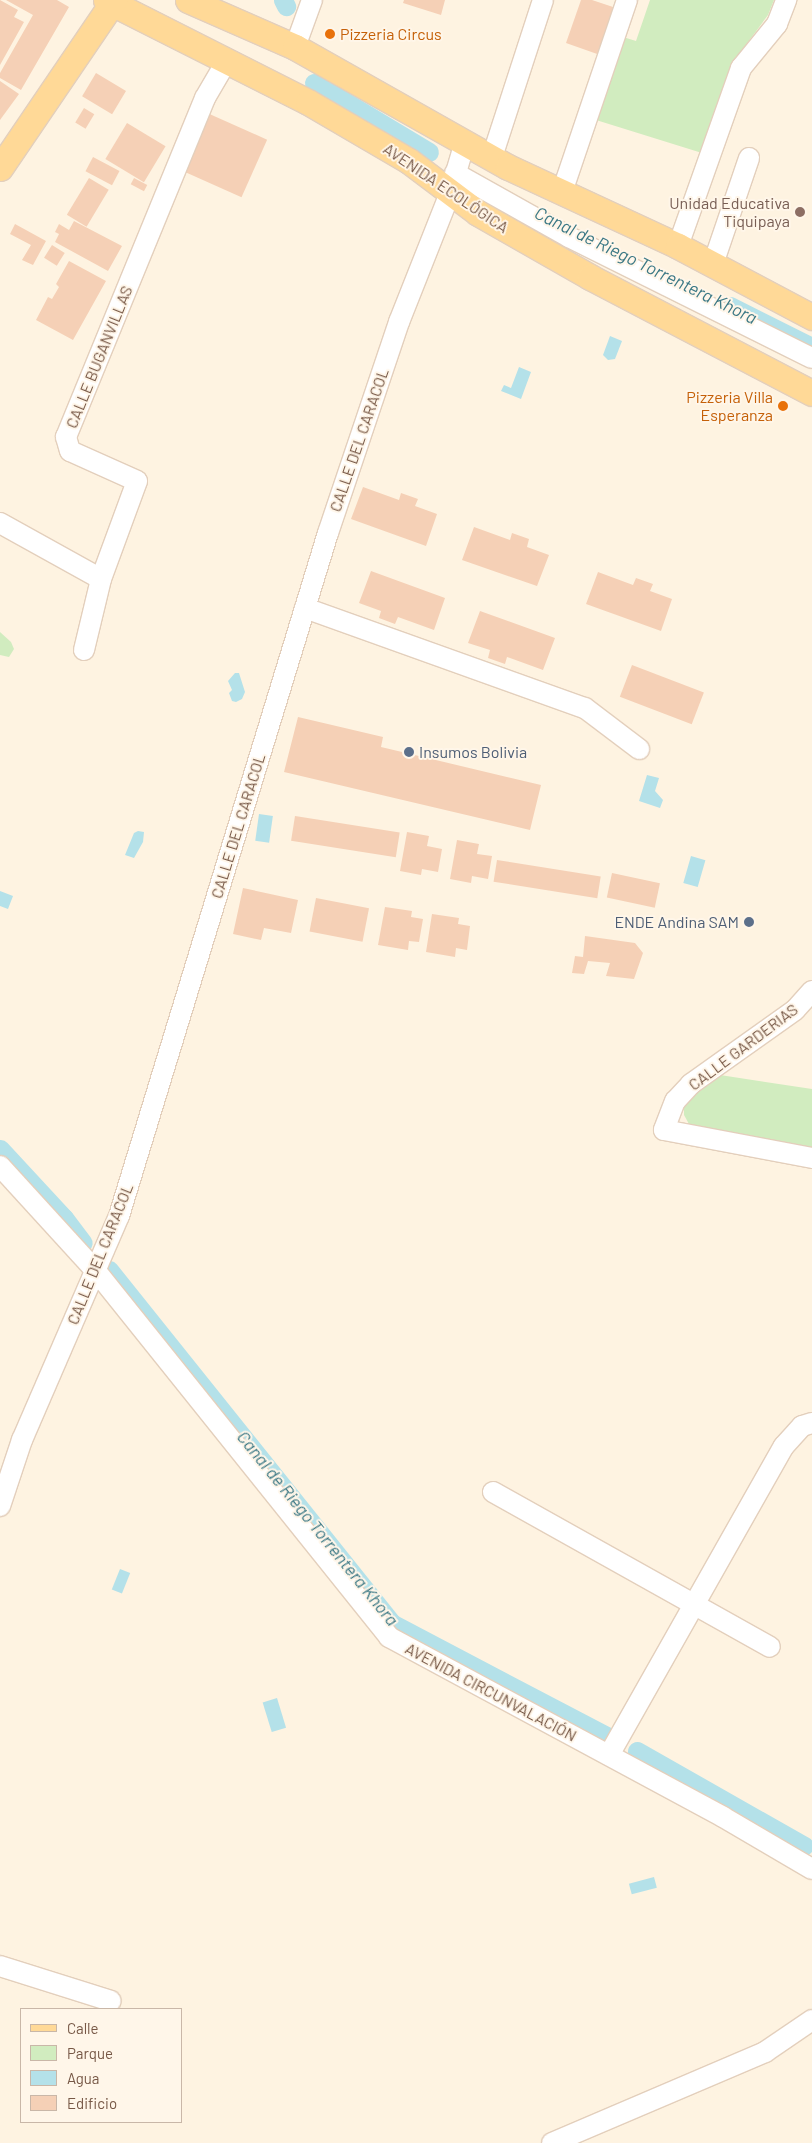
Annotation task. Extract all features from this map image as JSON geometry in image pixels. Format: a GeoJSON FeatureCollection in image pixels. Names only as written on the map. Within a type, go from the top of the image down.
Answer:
{"type":"FeatureCollection","features":[{"type":"Feature","properties":{"kind":"main road"},"geometry":{"type":"LineString","coordinates":[[188,0],[295,47],[492,157],[678,246],[812,317]]}},
{"type":"Feature","properties":{"kind":"main road"},"geometry":{"type":"LineString","coordinates":[[5,152],[110,1]]}},
{"type":"Feature","properties":{"kind":"main road","name":"AVENIDA ECOLÓGICA"},"geometry":{"type":"LineString","coordinates":[[110,1],[226,62],[308,102],[452,183],[478,214],[590,277],[812,393]]}},
{"type":"Feature","properties":{"kind":"street"},"geometry":{"type":"LineString","coordinates":[[294,0],[305,21]]}},
{"type":"Feature","properties":{"kind":"street"},"geometry":{"type":"LineString","coordinates":[[295,47],[312,0]]}},
{"type":"Feature","properties":{"kind":"street"},"geometry":{"type":"LineString","coordinates":[[492,157],[542,0]]}},
{"type":"Feature","properties":{"kind":"street"},"geometry":{"type":"LineString","coordinates":[[562,192],[627,0]]}},
{"type":"Feature","properties":{"kind":"street"},"geometry":{"type":"LineString","coordinates":[[678,246],[741,68],[777,24],[786,0]]}},
{"type":"Feature","properties":{"kind":"street","name":"CALLE BUGANVILLAS"},"geometry":{"type":"LineString","coordinates":[[84,650],[101,579],[137,481],[70,451],[66,438],[205,98],[226,62]]}},
{"type":"Feature","properties":{"kind":"street","name":"CALLE DEL CARACOL"},"geometry":{"type":"LineString","coordinates":[[0,1506],[22,1440],[119,1216],[328,533],[399,322],[452,183],[465,142]]}},
{"type":"Feature","properties":{"kind":"street"},"geometry":{"type":"LineString","coordinates":[[713,264],[750,158]]}},
{"type":"Feature","properties":{"kind":"street"},"geometry":{"type":"LineString","coordinates":[[452,183],[569,237],[812,358]]}},
{"type":"Feature","properties":{"kind":"street"},"geometry":{"type":"LineString","coordinates":[[0,523],[101,579]]}},
{"type":"Feature","properties":{"kind":"street"},"geometry":{"type":"LineString","coordinates":[[305,608],[585,708],[639,749]]}},
{"type":"Feature","properties":{"kind":"street","name":"CALLE GARDERIAS"},"geometry":{"type":"LineString","coordinates":[[812,991],[804,1012],[691,1084],[675,1101],[664,1130],[812,1158]]}},
{"type":"Feature","properties":{"kind":"street","name":"AVENIDA CIRCUNVALACIÓN"},"geometry":{"type":"LineString","coordinates":[[0,1166],[96,1271],[389,1637],[810,1864]]}},
{"type":"Feature","properties":{"kind":"street"},"geometry":{"type":"LineString","coordinates":[[609,1755],[696,1606],[784,1446],[802,1426],[812,1423]]}},
{"type":"Feature","properties":{"kind":"street"},"geometry":{"type":"LineString","coordinates":[[493,1492],[770,1647]]}},
{"type":"Feature","properties":{"kind":"street"},"geometry":{"type":"LineString","coordinates":[[0,1966],[111,2001]]}},
{"type":"Feature","properties":{"kind":"street"},"geometry":{"type":"LineString","coordinates":[[552,2143],[765,2052],[812,2020]]}},
{"type":"Feature","properties":{"kind":"green space"},"geometry":{"type":"Polygon","coordinates":[[[650,0],[774,0],[768,15],[734,61],[702,153],[596,120],[623,37],[636,41],[650,0]]]}},
{"type":"Feature","properties":{"kind":"green space"},"geometry":{"type":"Polygon","coordinates":[[[0,632],[11,642],[14,649],[9,657],[0,655],[0,632]]]}},
{"type":"Feature","properties":{"kind":"green space"},"geometry":{"type":"Polygon","coordinates":[[[720,1075],[812,1089],[812,1149],[697,1129],[689,1124],[684,1115],[684,1104],[695,1090],[720,1075]]]}},
{"type":"Feature","properties":{"kind":"water"},"geometry":{"type":"Polygon","coordinates":[[[610,336],[622,341],[615,359],[608,360],[603,355],[610,336]]]}},
{"type":"Feature","properties":{"kind":"water"},"geometry":{"type":"Polygon","coordinates":[[[519,367],[531,372],[521,399],[501,391],[504,385],[511,388],[519,367]]]}},
{"type":"Feature","properties":{"kind":"water"},"geometry":{"type":"Polygon","coordinates":[[[235,673],[239,673],[245,692],[242,699],[236,702],[232,701],[229,693],[232,690],[228,681],[235,673]]]}},
{"type":"Feature","properties":{"kind":"water"},"geometry":{"type":"Polygon","coordinates":[[[647,775],[659,778],[655,791],[663,800],[660,808],[639,801],[647,775]]]}},
{"type":"Feature","properties":{"kind":"water"},"geometry":{"type":"Polygon","coordinates":[[[259,814],[273,816],[269,843],[255,841],[259,814]]]}},
{"type":"Feature","properties":{"kind":"water"},"geometry":{"type":"Polygon","coordinates":[[[138,831],[144,832],[143,842],[134,858],[125,855],[134,833],[138,831]]]}},
{"type":"Feature","properties":{"kind":"water"},"geometry":{"type":"Polygon","coordinates":[[[691,856],[705,860],[698,887],[683,883],[691,856]]]}},
{"type":"Feature","properties":{"kind":"water"},"geometry":{"type":"Polygon","coordinates":[[[0,891],[13,896],[8,909],[0,906],[0,891]]]}},
{"type":"Feature","properties":{"kind":"water"},"geometry":{"type":"Polygon","coordinates":[[[120,1569],[130,1573],[122,1594],[112,1589],[120,1569]]]}},
{"type":"Feature","properties":{"kind":"water"},"geometry":{"type":"Polygon","coordinates":[[[277,1698],[286,1728],[272,1732],[263,1702],[277,1698]]]}},
{"type":"Feature","properties":{"kind":"water"},"geometry":{"type":"Polygon","coordinates":[[[654,1877],[657,1888],[632,1894],[629,1884],[654,1877]]]}},
{"type":"Feature","properties":{"kind":"building"},"geometry":{"type":"Polygon","coordinates":[[[0,0],[18,10],[14,17],[24,22],[0,65],[0,0]]]}},
{"type":"Feature","properties":{"kind":"building"},"geometry":{"type":"Polygon","coordinates":[[[6,0],[57,0],[69,7],[21,90],[0,78],[0,73],[33,15],[6,0]]]}},
{"type":"Feature","properties":{"kind":"building"},"geometry":{"type":"Polygon","coordinates":[[[404,0],[445,0],[441,15],[403,3],[404,0]]]}},
{"type":"Feature","properties":{"kind":"building"},"geometry":{"type":"Polygon","coordinates":[[[581,0],[592,0],[616,8],[600,55],[566,43],[581,0]]]}},
{"type":"Feature","properties":{"kind":"building"},"geometry":{"type":"Polygon","coordinates":[[[96,73],[126,91],[112,114],[82,96],[96,73]]]}},
{"type":"Feature","properties":{"kind":"building"},"geometry":{"type":"Polygon","coordinates":[[[0,81],[19,94],[0,120],[0,81]]]}},
{"type":"Feature","properties":{"kind":"building"},"geometry":{"type":"Polygon","coordinates":[[[84,108],[94,114],[86,129],[75,123],[84,108]]]}},
{"type":"Feature","properties":{"kind":"building"},"geometry":{"type":"Polygon","coordinates":[[[205,112],[267,140],[241,197],[179,170],[205,112]]]}},
{"type":"Feature","properties":{"kind":"building"},"geometry":{"type":"Polygon","coordinates":[[[127,123],[166,146],[144,182],[105,159],[127,123]]]}},
{"type":"Feature","properties":{"kind":"building"},"geometry":{"type":"Polygon","coordinates":[[[93,157],[119,171],[112,185],[85,171],[93,157]]]}},
{"type":"Feature","properties":{"kind":"building"},"geometry":{"type":"Polygon","coordinates":[[[89,178],[109,190],[87,227],[67,215],[89,178]]]}},
{"type":"Feature","properties":{"kind":"building"},"geometry":{"type":"Polygon","coordinates":[[[134,178],[147,185],[144,191],[131,184],[134,178]]]}},
{"type":"Feature","properties":{"kind":"building"},"geometry":{"type":"Polygon","coordinates":[[[74,221],[122,246],[108,271],[55,242],[59,234],[55,232],[59,224],[69,230],[74,221]]]}},
{"type":"Feature","properties":{"kind":"building"},"geometry":{"type":"Polygon","coordinates":[[[15,224],[46,241],[33,265],[22,260],[31,245],[10,234],[15,224]]]}},
{"type":"Feature","properties":{"kind":"building"},"geometry":{"type":"Polygon","coordinates":[[[52,245],[65,253],[57,266],[44,258],[52,245]]]}},
{"type":"Feature","properties":{"kind":"building"},"geometry":{"type":"Polygon","coordinates":[[[69,261],[106,281],[73,340],[36,320],[48,297],[52,299],[59,287],[56,284],[69,261]]]}},
{"type":"Feature","properties":{"kind":"building"},"geometry":{"type":"Polygon","coordinates":[[[363,487],[399,500],[401,493],[418,499],[415,506],[437,514],[426,546],[351,519],[363,487]]]}},
{"type":"Feature","properties":{"kind":"building"},"geometry":{"type":"Polygon","coordinates":[[[474,527],[510,540],[512,533],[529,539],[527,547],[549,555],[537,586],[462,560],[474,527]]]}},
{"type":"Feature","properties":{"kind":"building"},"geometry":{"type":"Polygon","coordinates":[[[371,571],[445,598],[434,630],[398,617],[395,624],[379,618],[381,611],[359,603],[371,571]]]}},
{"type":"Feature","properties":{"kind":"building"},"geometry":{"type":"Polygon","coordinates":[[[598,572],[633,585],[636,578],[653,584],[650,591],[672,599],[661,631],[586,604],[598,572]]]}},
{"type":"Feature","properties":{"kind":"building"},"geometry":{"type":"Polygon","coordinates":[[[480,611],[555,638],[543,670],[507,657],[505,664],[488,658],[490,650],[468,643],[480,611]]]}},
{"type":"Feature","properties":{"kind":"building"},"geometry":{"type":"Polygon","coordinates":[[[632,665],[704,693],[692,724],[620,697],[632,665]]]}},
{"type":"Feature","properties":{"kind":"building"},"geometry":{"type":"Polygon","coordinates":[[[298,717],[383,737],[381,747],[541,785],[530,830],[284,772],[298,717]]]}},
{"type":"Feature","properties":{"kind":"building"},"geometry":{"type":"Polygon","coordinates":[[[295,816],[400,833],[396,857],[291,841],[295,816]]]}},
{"type":"Feature","properties":{"kind":"building"},"geometry":{"type":"Polygon","coordinates":[[[407,832],[429,836],[427,846],[442,849],[438,872],[422,869],[421,875],[400,871],[407,832]]]}},
{"type":"Feature","properties":{"kind":"building"},"geometry":{"type":"Polygon","coordinates":[[[457,840],[479,844],[477,854],[492,856],[488,879],[472,876],[471,883],[450,879],[457,840]]]}},
{"type":"Feature","properties":{"kind":"building"},"geometry":{"type":"Polygon","coordinates":[[[497,860],[601,876],[597,898],[494,882],[497,860]]]}},
{"type":"Feature","properties":{"kind":"building"},"geometry":{"type":"Polygon","coordinates":[[[612,873],[660,883],[655,908],[607,897],[612,873]]]}},
{"type":"Feature","properties":{"kind":"building"},"geometry":{"type":"Polygon","coordinates":[[[243,888],[298,900],[291,933],[264,928],[261,940],[233,934],[243,888]]]}},
{"type":"Feature","properties":{"kind":"building"},"geometry":{"type":"Polygon","coordinates":[[[316,898],[369,908],[363,942],[310,931],[316,898]]]}},
{"type":"Feature","properties":{"kind":"building"},"geometry":{"type":"Polygon","coordinates":[[[385,907],[412,911],[411,917],[423,919],[419,942],[409,941],[408,950],[378,945],[385,907]]]}},
{"type":"Feature","properties":{"kind":"building"},"geometry":{"type":"Polygon","coordinates":[[[432,914],[459,918],[458,924],[470,926],[467,950],[456,948],[455,957],[426,952],[432,914]]]}},
{"type":"Feature","properties":{"kind":"building"},"geometry":{"type":"Polygon","coordinates":[[[585,936],[635,943],[643,953],[634,979],[606,976],[610,963],[588,961],[584,974],[572,973],[575,956],[583,957],[585,936]]]}},
{"type":"Feature","properties":{"kind":"waterway","name":"Canal de Riego Torrentera Khora"},"geometry":{"type":"LineString","coordinates":[[283,0],[286,6]]}},
{"type":"Feature","properties":{"kind":"waterway","name":"Canal de Riego Torrentera Khora"},"geometry":{"type":"LineString","coordinates":[[314,83],[429,152]]}},
{"type":"Feature","properties":{"kind":"waterway","name":"Canal de Riego Torrentera Khora"},"geometry":{"type":"LineString","coordinates":[[730,306],[812,347]]}},
{"type":"Feature","properties":{"kind":"waterway","name":"Canal de Riego Torrentera Khora"},"geometry":{"type":"LineString","coordinates":[[0,1149],[64,1218],[83,1243]]}},
{"type":"Feature","properties":{"kind":"waterway","name":"Canal de Riego Torrentera Khora"},"geometry":{"type":"LineString","coordinates":[[109,1270],[393,1624],[606,1736]]}},
{"type":"Feature","properties":{"kind":"waterway","name":"Canal de Riego Torrentera Khora"},"geometry":{"type":"LineString","coordinates":[[637,1751],[804,1846]]}},
{"type":"Feature","properties":{"kind":"place","name":"Pizzeria Circus"},"geometry":{"type":"Point","coordinates":[330,34]}},
{"type":"Feature","properties":{"kind":"place","name":"Unidad Educativa Tiquipaya"},"geometry":{"type":"Point","coordinates":[800,212]}},
{"type":"Feature","properties":{"kind":"place","name":"Pizzeria Villa Esperanza"},"geometry":{"type":"Point","coordinates":[783,406]}},
{"type":"Feature","properties":{"kind":"place","name":"Insumos Bolivia"},"geometry":{"type":"Point","coordinates":[409,752]}},
{"type":"Feature","properties":{"kind":"place","name":"ENDE Andina SAM"},"geometry":{"type":"Point","coordinates":[749,922]}}]}
